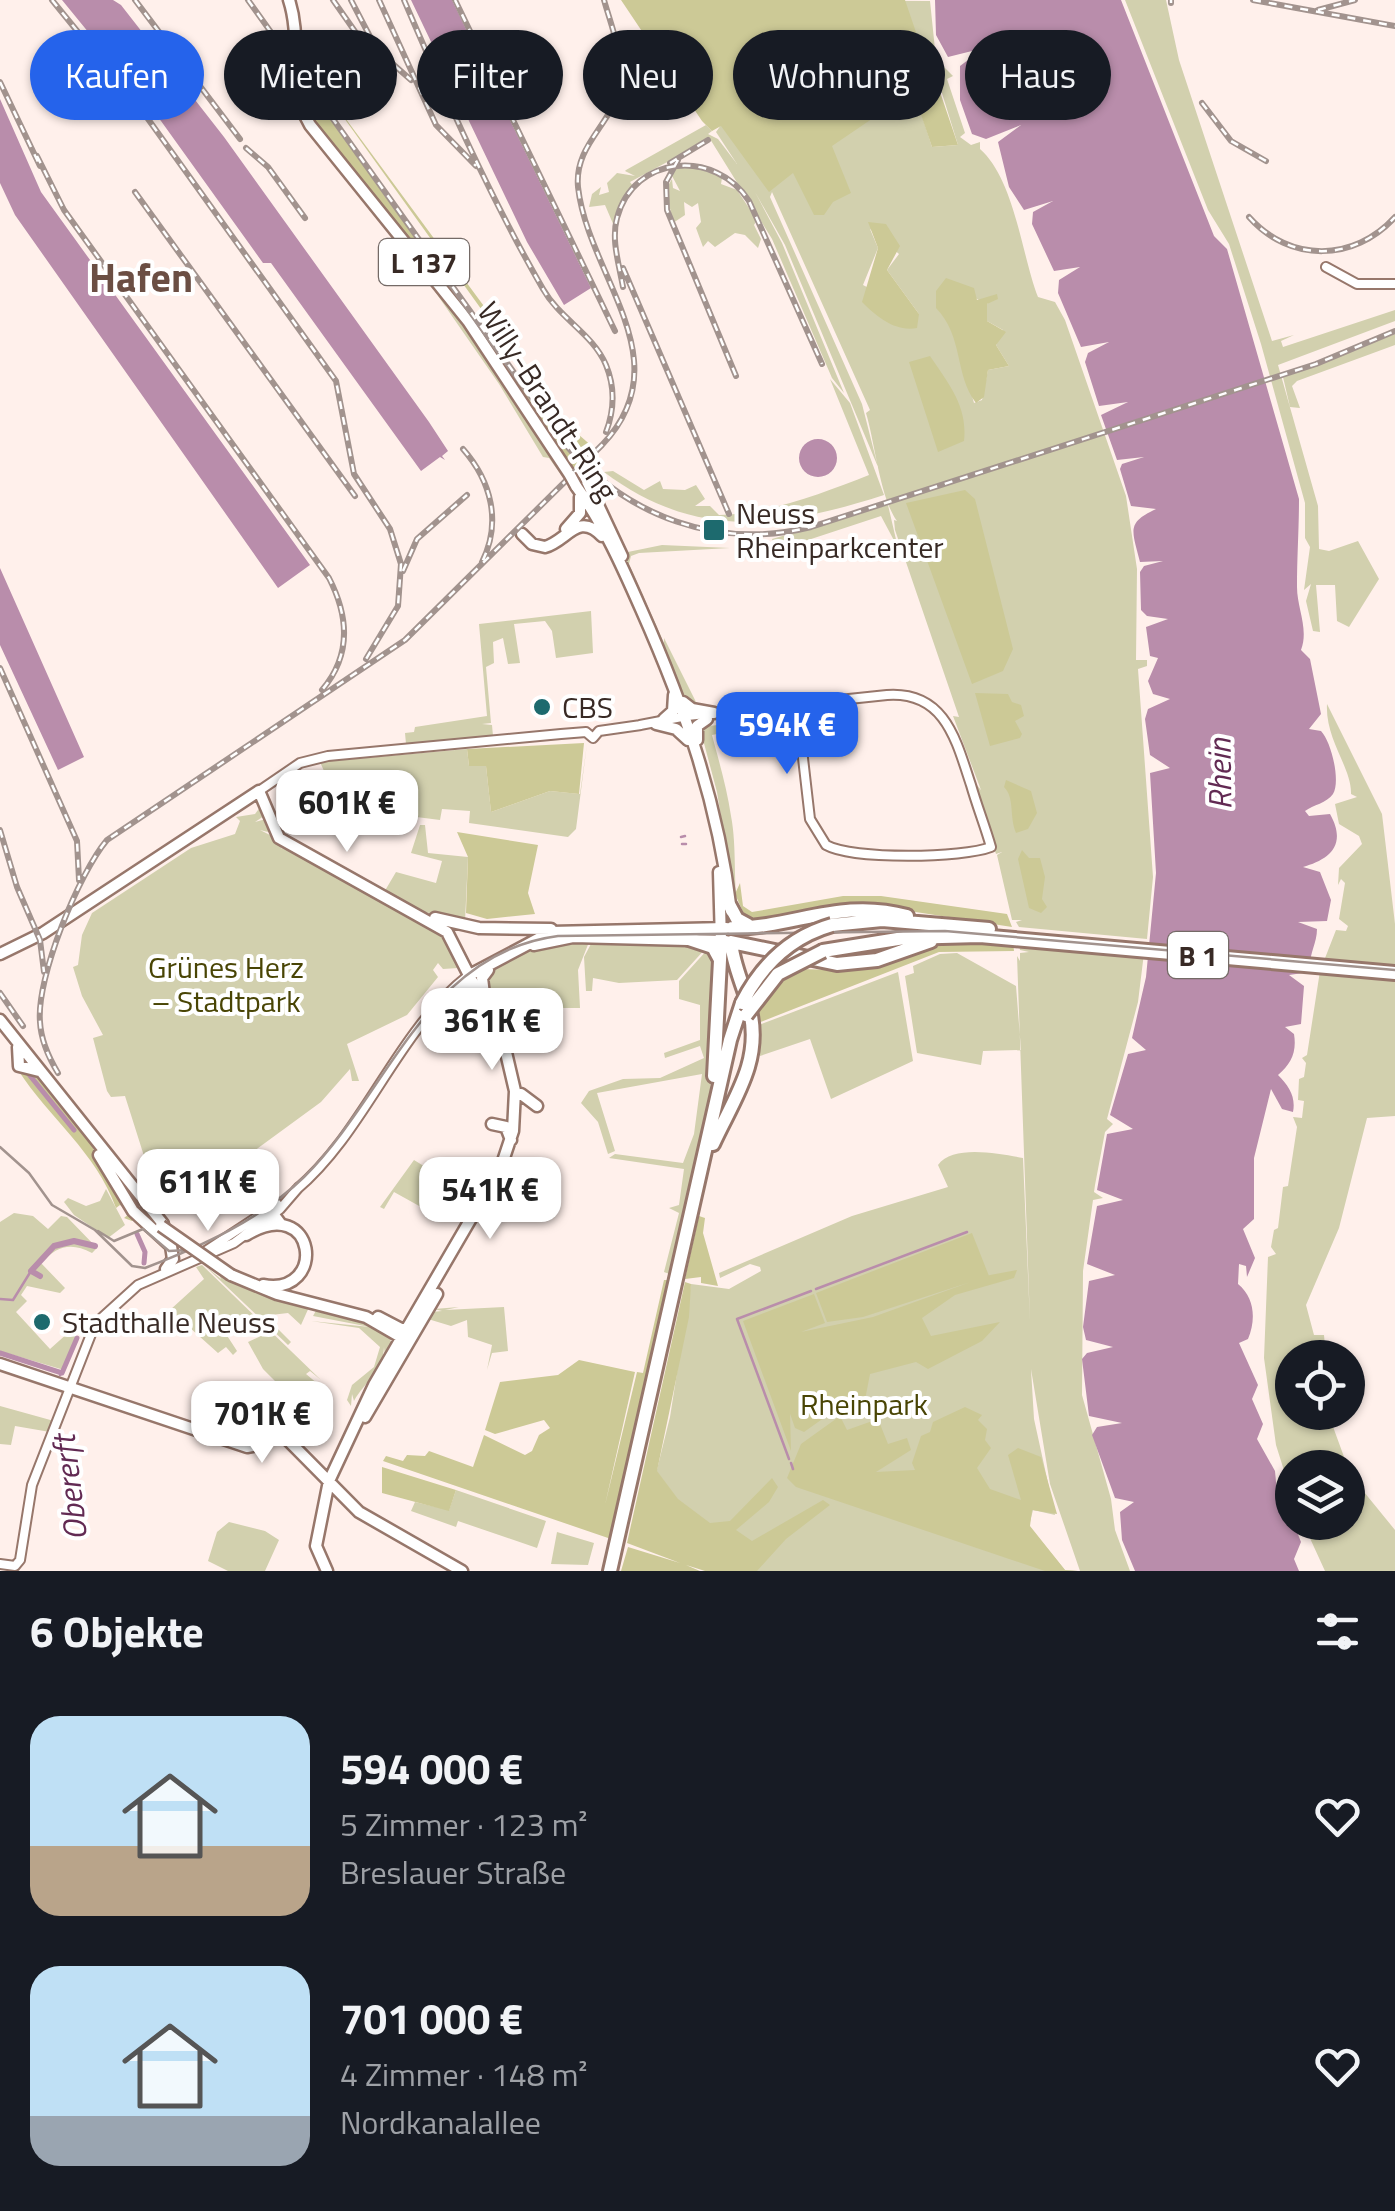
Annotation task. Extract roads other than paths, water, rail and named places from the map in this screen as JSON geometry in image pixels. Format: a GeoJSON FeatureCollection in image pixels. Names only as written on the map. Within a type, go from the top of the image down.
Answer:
{"type":"FeatureCollection","features":[{"type":"Feature","properties":{"kind":"highway"},"geometry":{"type":"LineString","coordinates":[[726,904],[740,922],[755,927]]}},
{"type":"Feature","properties":{"kind":"highway"},"geometry":{"type":"LineString","coordinates":[[728,934],[856,907],[928,922]]}},
{"type":"Feature","properties":{"kind":"highway","name":"B 1"},"geometry":{"type":"LineString","coordinates":[[612,1571],[709,1142],[744,1009],[760,973],[779,952],[803,936],[832,926],[888,920],[1395,970]]}},
{"type":"Feature","properties":{"kind":"highway"},"geometry":{"type":"LineString","coordinates":[[728,934],[756,948],[809,961],[847,964],[878,960],[938,940],[980,936]]}},
{"type":"Feature","properties":{"kind":"highway"},"geometry":{"type":"LineString","coordinates":[[709,1142],[720,962],[728,934]]}},
{"type":"Feature","properties":{"kind":"highway"},"geometry":{"type":"LineString","coordinates":[[709,1142],[744,1084],[752,1056],[751,1013],[728,934]]}},
{"type":"Feature","properties":{"kind":"highway","name":"B 1"},"geometry":{"type":"LineString","coordinates":[[744,1009],[778,974],[824,951],[888,940],[1001,934]]}},
{"type":"Feature","properties":{"kind":"highway"},"geometry":{"type":"LineString","coordinates":[[686,938],[713,946],[720,962]]}},
{"type":"Feature","properties":{"kind":"highway"},"geometry":{"type":"LineString","coordinates":[[736,966],[745,952],[756,948]]}},
{"type":"Feature","properties":{"kind":"main road","name":"Willy-Brandt-Ring"},"geometry":{"type":"LineString","coordinates":[[289,0],[294,26],[294,81],[310,125],[468,321],[578,480],[614,548],[677,696],[716,815],[728,934]]}},
{"type":"Feature","properties":{"kind":"main road"},"geometry":{"type":"LineString","coordinates":[[578,480],[582,506],[577,518],[551,542],[538,542],[522,534],[524,539],[549,546],[572,528],[586,526],[614,548]]}},
{"type":"Feature","properties":{"kind":"main road"},"geometry":{"type":"LineString","coordinates":[[677,696],[692,709],[711,716],[697,726],[692,743],[660,721],[673,711],[677,696]]}},
{"type":"Feature","properties":{"kind":"main road"},"geometry":{"type":"LineString","coordinates":[[0,954],[43,934],[259,790],[279,838],[444,929],[509,1039],[522,1094],[518,1138],[508,1167],[393,1354],[330,1485],[316,1546],[327,1571]]}},
{"type":"Feature","properties":{"kind":"main road"},"geometry":{"type":"LineString","coordinates":[[701,929],[726,904]]}},
{"type":"Feature","properties":{"kind":"main road"},"geometry":{"type":"LineString","coordinates":[[397,906],[470,927],[701,929],[728,934]]}},
{"type":"Feature","properties":{"kind":"main road"},"geometry":{"type":"LineString","coordinates":[[470,977],[541,935],[572,930]]}},
{"type":"Feature","properties":{"kind":"main road"},"geometry":{"type":"LineString","coordinates":[[470,977],[526,948],[556,939],[728,934]]}},
{"type":"Feature","properties":{"kind":"main road"},"geometry":{"type":"LineString","coordinates":[[361,1417],[492,1187],[511,1140],[515,1105],[510,1062],[482,996],[482,981],[488,970]]}},
{"type":"Feature","properties":{"kind":"main road"},"geometry":{"type":"LineString","coordinates":[[460,991],[482,996]]}},
{"type":"Feature","properties":{"kind":"main road"},"geometry":{"type":"LineString","coordinates":[[0,1020],[162,1226]]}},
{"type":"Feature","properties":{"kind":"main road"},"geometry":{"type":"LineString","coordinates":[[0,1028],[30,1057],[162,1226],[232,1274],[366,1317],[406,1335]]}},
{"type":"Feature","properties":{"kind":"main road"},"geometry":{"type":"LineString","coordinates":[[18,1047],[19,1066],[39,1071]]}},
{"type":"Feature","properties":{"kind":"main road"},"geometry":{"type":"LineString","coordinates":[[522,1094],[537,1106]]}},
{"type":"Feature","properties":{"kind":"main road"},"geometry":{"type":"LineString","coordinates":[[77,1119],[123,1198],[172,1246],[174,1257],[166,1268]]}},
{"type":"Feature","properties":{"kind":"main road"},"geometry":{"type":"LineString","coordinates":[[492,1124],[506,1127],[511,1140]]}},
{"type":"Feature","properties":{"kind":"main road"},"geometry":{"type":"LineString","coordinates":[[244,1279],[280,1286],[302,1271],[307,1255],[303,1241],[277,1214],[246,1235]]}},
{"type":"Feature","properties":{"kind":"main road"},"geometry":{"type":"LineString","coordinates":[[232,1274],[316,1304],[359,1310],[406,1335]]}},
{"type":"Feature","properties":{"kind":"main road"},"geometry":{"type":"LineString","coordinates":[[382,1326],[391,1337],[393,1354]]}},
{"type":"Feature","properties":{"kind":"main road"},"geometry":{"type":"LineString","coordinates":[[0,1364],[72,1380],[239,1444],[254,1443],[273,1428]]}},
{"type":"Feature","properties":{"kind":"main road"},"geometry":{"type":"LineString","coordinates":[[273,1428],[330,1485]]}},
{"type":"Feature","properties":{"kind":"main road"},"geometry":{"type":"LineString","coordinates":[[273,1428],[302,1452],[365,1524],[442,1558],[461,1571]]}},
{"type":"Feature","properties":{"kind":"main road"},"geometry":{"type":"LineString","coordinates":[[417,1547],[461,1571]]}},
{"type":"Feature","properties":{"kind":"main road"},"geometry":{"type":"LineString","coordinates":[[429,1556],[442,1558]]}},
{"type":"Feature","properties":{"kind":"street"},"geometry":{"type":"LineString","coordinates":[[1326,267],[1358,284],[1395,284]]}},
{"type":"Feature","properties":{"kind":"street"},"geometry":{"type":"LineString","coordinates":[[259,790],[303,762],[430,744],[586,732],[593,725],[599,731],[660,721],[896,694],[918,698],[936,708],[953,734],[991,847],[962,853],[849,853],[826,846],[810,819],[797,706]]}},
{"type":"Feature","properties":{"kind":"street"},"geometry":{"type":"LineString","coordinates":[[430,1016],[460,991],[470,977]]}},
{"type":"Feature","properties":{"kind":"street"},"geometry":{"type":"LineString","coordinates":[[0,1564],[16,1565],[32,1485],[88,1336],[108,1310],[166,1268],[277,1214],[430,1016],[470,977]]}},
{"type":"Feature","properties":{"kind":"street"},"geometry":{"type":"LineString","coordinates":[[138,1285],[210,1256],[246,1235]]}},
{"type":"Feature","properties":{"kind":"water"},"geometry":{"type":"Polygon","coordinates":[[[62,0],[113,0],[141,30],[87,30],[62,0]]]}},
{"type":"Feature","properties":{"kind":"water"},"geometry":{"type":"Polygon","coordinates":[[[411,0],[452,0],[466,30],[425,30],[411,0]]]}},
{"type":"Feature","properties":{"kind":"water","name":"Rhein"},"geometry":{"type":"Polygon","coordinates":[[[935,0],[1121,0],[1214,236],[1227,249],[1299,499],[1297,587],[1304,634],[1301,650],[1310,659],[1321,714],[1309,729],[1325,736],[1336,780],[1330,797],[1305,811],[1309,816],[1330,814],[1337,835],[1327,856],[1303,867],[1320,872],[1331,900],[1327,921],[1298,922],[1317,929],[1310,972],[1289,975],[1304,986],[1301,1024],[1285,1027],[1294,1034],[1294,1052],[1278,1075],[1291,1092],[1293,1112],[1282,1109],[1271,1089],[1254,1158],[1254,1219],[1243,1229],[1255,1258],[1247,1277],[1246,1266],[1239,1264],[1238,1284],[1248,1296],[1252,1310],[1248,1339],[1239,1343],[1258,1385],[1252,1399],[1263,1424],[1257,1439],[1275,1471],[1275,1540],[1300,1540],[1294,1559],[1299,1571],[1135,1571],[1122,1540],[1120,1512],[1134,1502],[1115,1498],[1092,1435],[1097,1427],[1122,1423],[1089,1416],[1082,1359],[1087,1353],[1113,1347],[1086,1340],[1083,1327],[1089,1281],[1115,1275],[1087,1264],[1097,1206],[1123,1200],[1097,1190],[1107,1134],[1133,1129],[1110,1115],[1128,1054],[1146,1050],[1132,1038],[1146,977],[1156,873],[1150,773],[1170,768],[1150,755],[1145,719],[1148,709],[1170,699],[1153,694],[1148,681],[1158,658],[1150,656],[1146,627],[1168,619],[1147,616],[1141,610],[1140,572],[1144,566],[1163,561],[1140,562],[1134,529],[1140,519],[1156,509],[1131,506],[1120,469],[1122,464],[1144,457],[1117,460],[1101,415],[1128,402],[1099,406],[1085,362],[1088,353],[1109,342],[1081,347],[1058,293],[1059,280],[1080,267],[1054,271],[1032,224],[1033,212],[1053,201],[1024,210],[1009,187],[998,142],[1021,125],[986,139],[972,134],[967,120],[1111,120],[1111,30],[965,30],[965,53],[948,57],[945,30],[936,30],[935,0]]]}},
{"type":"Feature","properties":{"kind":"water"},"geometry":{"type":"Polygon","coordinates":[[[965,62],[965,114],[960,100],[960,66],[965,62]]]}},
{"type":"Feature","properties":{"kind":"water"},"geometry":{"type":"Polygon","coordinates":[[[0,99],[41,192],[310,565],[278,588],[15,215],[0,183],[0,99]]]}},
{"type":"Feature","properties":{"kind":"water"},"geometry":{"type":"Polygon","coordinates":[[[204,111],[429,422],[448,451],[442,456],[445,460],[440,457],[421,471],[271,263],[263,263],[161,121],[204,120],[204,111]]]}},
{"type":"Feature","properties":{"kind":"water"},"geometry":{"type":"Polygon","coordinates":[[[469,120],[510,120],[591,288],[564,305],[527,242],[469,120]]]}},
{"type":"Feature","properties":{"kind":"water"},"geometry":{"type":"Polygon","coordinates":[[[818,439],[832,444],[837,458],[832,472],[818,477],[804,472],[799,458],[804,444],[818,439]]]}},
{"type":"Feature","properties":{"kind":"water"},"geometry":{"type":"Polygon","coordinates":[[[0,568],[84,757],[58,770],[0,645],[0,568]]]}},
{"type":"Feature","properties":{"kind":"waterway"},"geometry":{"type":"LineString","coordinates":[[681,837],[685,836]]}},
{"type":"Feature","properties":{"kind":"waterway"},"geometry":{"type":"LineString","coordinates":[[27,1072],[74,1130]]}},
{"type":"Feature","properties":{"kind":"waterway"},"geometry":{"type":"LineString","coordinates":[[816,1289],[967,1232]]}},
{"type":"Feature","properties":{"kind":"waterway"},"geometry":{"type":"LineString","coordinates":[[137,1234],[145,1252],[144,1263]]}},
{"type":"Feature","properties":{"kind":"waterway"},"geometry":{"type":"LineString","coordinates":[[40,1276],[31,1271],[54,1246],[74,1241],[95,1246]]}},
{"type":"Feature","properties":{"kind":"waterway"},"geometry":{"type":"LineString","coordinates":[[0,1299],[13,1300],[31,1271]]}},
{"type":"Feature","properties":{"kind":"waterway"},"geometry":{"type":"LineString","coordinates":[[789,1459],[737,1319],[811,1291]]}},
{"type":"Feature","properties":{"kind":"waterway"},"geometry":{"type":"LineString","coordinates":[[0,1353],[62,1373],[77,1338]]}},
{"type":"Feature","properties":{"kind":"waterway"},"geometry":{"type":"LineString","coordinates":[[791,1463],[793,1469]]}},
{"type":"Feature","properties":{"kind":"tram line"},"geometry":{"type":"LineString","coordinates":[[0,1147],[29,1173],[52,1205],[95,1230],[132,1266],[145,1268],[229,1230],[287,1192],[334,1144],[413,1032],[442,998],[474,969],[513,948],[558,936],[945,931],[1395,970]]}},
{"type":"Feature","properties":{"kind":"tram line"},"geometry":{"type":"LineString","coordinates":[[98,1231],[114,1241],[143,1229],[169,1251],[187,1250]]}},
{"type":"Feature","properties":{"kind":"railway"},"geometry":{"type":"LineString","coordinates":[[52,0],[143,112],[336,381],[354,474],[390,529],[401,564],[398,606],[366,659]]}},
{"type":"Feature","properties":{"kind":"railway"},"geometry":{"type":"LineString","coordinates":[[135,0],[240,139]]}},
{"type":"Feature","properties":{"kind":"railway"},"geometry":{"type":"LineString","coordinates":[[248,0],[565,444],[617,491],[676,522],[742,534],[811,527],[1316,364],[1395,331]]}},
{"type":"Feature","properties":{"kind":"railway"},"geometry":{"type":"LineString","coordinates":[[333,0],[354,30]]}},
{"type":"Feature","properties":{"kind":"railway"},"geometry":{"type":"LineString","coordinates":[[351,0],[377,50],[411,80]]}},
{"type":"Feature","properties":{"kind":"railway"},"geometry":{"type":"LineString","coordinates":[[379,0],[436,125],[476,166]]}},
{"type":"Feature","properties":{"kind":"railway"},"geometry":{"type":"LineString","coordinates":[[404,0],[469,147],[524,254],[550,300],[593,344],[606,365],[612,399],[606,432]]}},
{"type":"Feature","properties":{"kind":"railway"},"geometry":{"type":"LineString","coordinates":[[455,0],[615,331]]}},
{"type":"Feature","properties":{"kind":"railway"},"geometry":{"type":"LineString","coordinates":[[58,1073],[41,1029],[45,980],[72,900],[107,840],[405,640],[602,445],[625,413],[634,381],[633,350],[585,220],[578,187],[582,158],[611,110],[620,83],[619,52],[604,0]]}},
{"type":"Feature","properties":{"kind":"railway"},"geometry":{"type":"LineString","coordinates":[[1253,0],[1395,26]]}},
{"type":"Feature","properties":{"kind":"railway"},"geometry":{"type":"LineString","coordinates":[[1318,10],[1355,0]]}},
{"type":"Feature","properties":{"kind":"railway"},"geometry":{"type":"LineString","coordinates":[[0,82],[40,166]]}},
{"type":"Feature","properties":{"kind":"railway"},"geometry":{"type":"LineString","coordinates":[[1202,103],[1231,141],[1266,161]]}},
{"type":"Feature","properties":{"kind":"railway"},"geometry":{"type":"LineString","coordinates":[[670,163],[708,140]]}},
{"type":"Feature","properties":{"kind":"railway"},"geometry":{"type":"LineString","coordinates":[[246,148],[268,167],[305,218]]}},
{"type":"Feature","properties":{"kind":"railway"},"geometry":{"type":"LineString","coordinates":[[37,156],[64,210],[329,578],[340,607],[344,636],[338,664],[322,690]]}},
{"type":"Feature","properties":{"kind":"railway"},"geometry":{"type":"LineString","coordinates":[[678,160],[666,182],[667,210],[736,376]]}},
{"type":"Feature","properties":{"kind":"railway"},"geometry":{"type":"LineString","coordinates":[[623,287],[615,235],[626,197],[640,181],[658,171],[677,166],[717,173],[735,184],[749,201],[822,364]]}},
{"type":"Feature","properties":{"kind":"railway"},"geometry":{"type":"LineString","coordinates":[[135,192],[355,496]]}},
{"type":"Feature","properties":{"kind":"railway"},"geometry":{"type":"LineString","coordinates":[[1249,217],[1283,243],[1322,251],[1361,242],[1395,217]]}},
{"type":"Feature","properties":{"kind":"railway"},"geometry":{"type":"LineString","coordinates":[[623,268],[729,514]]}},
{"type":"Feature","properties":{"kind":"railway"},"geometry":{"type":"LineString","coordinates":[[463,449],[481,475],[491,503],[491,532],[482,562]]}},
{"type":"Feature","properties":{"kind":"railway"},"geometry":{"type":"LineString","coordinates":[[403,571],[417,539],[467,495]]}},
{"type":"Feature","properties":{"kind":"railway"},"geometry":{"type":"LineString","coordinates":[[0,668],[77,841],[79,880]]}},
{"type":"Feature","properties":{"kind":"railway"},"geometry":{"type":"LineString","coordinates":[[0,830],[17,887],[40,940],[44,972]]}},
{"type":"Feature","properties":{"kind":"railway"},"geometry":{"type":"LineString","coordinates":[[0,993],[23,1026]]}},
{"type":"Feature","properties":{"kind":"place","name":"Neuss Rheinparkcenter"},"geometry":{"type":"Point","coordinates":[714,530]}},
{"type":"Feature","properties":{"kind":"place","name":"CBS"},"geometry":{"type":"Point","coordinates":[542,707]}},
{"type":"Feature","properties":{"kind":"place","name":"Stadthalle Neuss"},"geometry":{"type":"Point","coordinates":[42,1322]}},
{"type":"Feature","properties":{"kind":"district","name":"Hafen"},"geometry":{"type":"Point","coordinates":[141,277]}},
{"type":"Feature","properties":{"kind":"park label","name":"Grünes Herz – Stadtpark"},"geometry":{"type":"Point","coordinates":[226,984]}},
{"type":"Feature","properties":{"kind":"park label","name":"Rheinpark"},"geometry":{"type":"Point","coordinates":[864,1404]}},
{"type":"Feature","properties":{"kind":"water label","name":"Obererft"},"geometry":{"type":"Point","coordinates":[69,1488]}}]}
